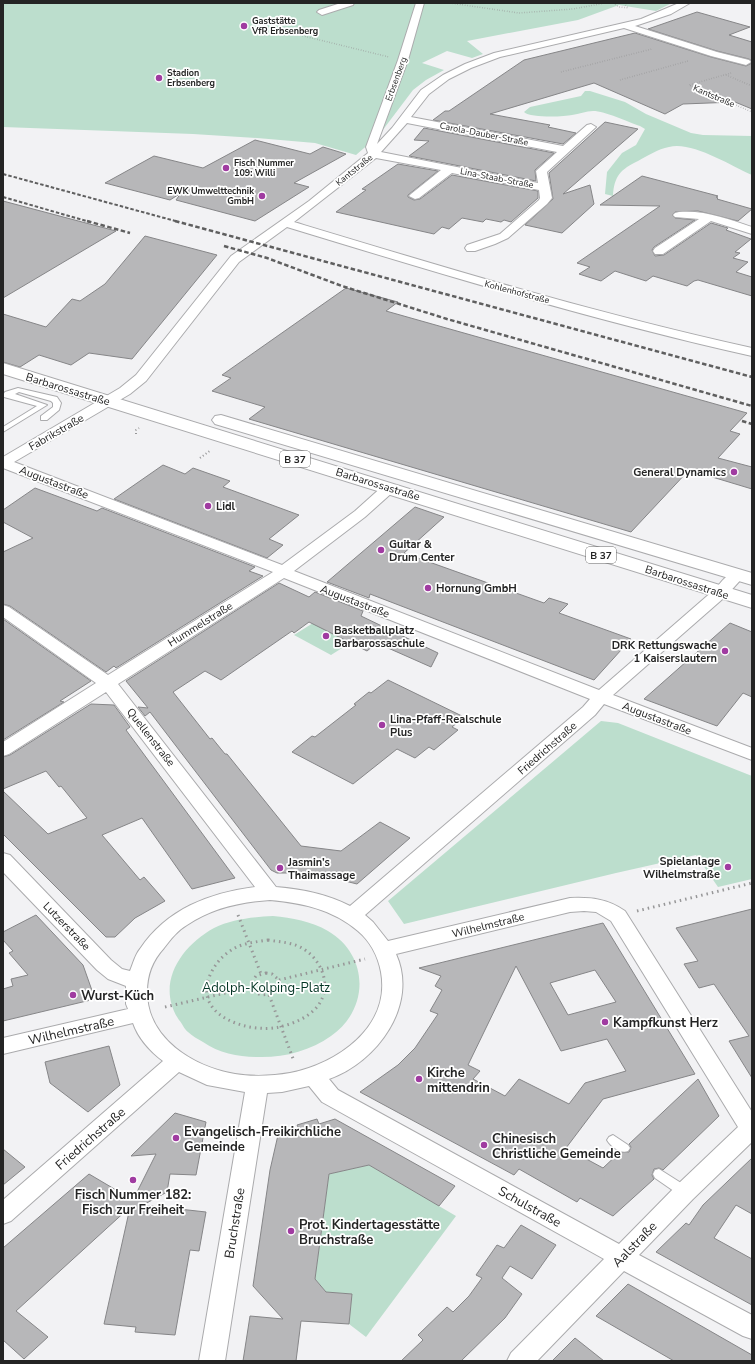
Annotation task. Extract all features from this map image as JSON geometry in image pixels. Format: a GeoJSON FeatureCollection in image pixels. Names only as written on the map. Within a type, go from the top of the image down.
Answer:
{"type":"FeatureCollection","features":[{"type":"Feature","properties":{"kind":"main road","name":"Barbarossastraße"},"geometry":{"type":"LineString","coordinates":[[3,354],[745,577]]}},
{"type":"Feature","properties":{"kind":"main road","name":"Barbarossastraße"},"geometry":{"type":"LineString","coordinates":[[3,368],[752,602]]}},
{"type":"Feature","properties":{"kind":"street"},"geometry":{"type":"LineString","coordinates":[[322,12],[350,3]]}},
{"type":"Feature","properties":{"kind":"street","name":"Erbsenberg"},"geometry":{"type":"LineString","coordinates":[[374,154],[371,147],[403,60],[420,3]]}},
{"type":"Feature","properties":{"kind":"street","name":"Kantstraße"},"geometry":{"type":"LineString","coordinates":[[125,391],[141,378],[235,260],[286,223],[374,154],[396,130],[425,92],[446,77],[488,57],[526,47],[626,26],[662,15],[686,3]]}},
{"type":"Feature","properties":{"kind":"street"},"geometry":{"type":"LineString","coordinates":[[626,26],[677,43],[746,62]]}},
{"type":"Feature","properties":{"kind":"street","name":"Carola-Dauber-Straße"},"geometry":{"type":"LineString","coordinates":[[404,119],[565,150]]}},
{"type":"Feature","properties":{"kind":"street"},"geometry":{"type":"LineString","coordinates":[[471,248],[492,242],[513,229],[543,202],[546,198],[541,171],[591,127]]}},
{"type":"Feature","properties":{"kind":"street","name":"Lina-Staab-Straße"},"geometry":{"type":"LineString","coordinates":[[374,154],[543,187]]}},
{"type":"Feature","properties":{"kind":"street","name":"Lina-Staab-Straße"},"geometry":{"type":"LineString","coordinates":[[415,196],[450,169]]}},
{"type":"Feature","properties":{"kind":"street"},"geometry":{"type":"LineString","coordinates":[[679,215],[692,214],[709,217],[752,231]]}},
{"type":"Feature","properties":{"kind":"street"},"geometry":{"type":"LineString","coordinates":[[659,251],[709,217]]}},
{"type":"Feature","properties":{"kind":"street","name":"Kohlenhofstraße"},"geometry":{"type":"LineString","coordinates":[[286,223],[488,284],[680,336],[752,352]]}},
{"type":"Feature","properties":{"kind":"street","name":"Fabrikstraße"},"geometry":{"type":"LineString","coordinates":[[3,463],[125,391]]}},
{"type":"Feature","properties":{"kind":"street","name":"Augustastraße"},"geometry":{"type":"LineString","coordinates":[[3,463],[275,567],[292,576],[601,697],[752,754]]}},
{"type":"Feature","properties":{"kind":"street","name":"Hummelstraße"},"geometry":{"type":"LineString","coordinates":[[3,750],[284,572],[360,514],[389,488]]}},
{"type":"Feature","properties":{"kind":"street","name":"Friedrichstraße"},"geometry":{"type":"LineString","coordinates":[[352,916],[589,711],[601,697],[720,593],[745,577]]}},
{"type":"Feature","properties":{"kind":"street","name":"Quellenstraße"},"geometry":{"type":"LineString","coordinates":[[3,610],[108,683],[270,893]]}},
{"type":"Feature","properties":{"kind":"street","name":"Lutzerstraße"},"geometry":{"type":"LineString","coordinates":[[3,860],[104,965],[115,974],[137,982]]}},
{"type":"Feature","properties":{"kind":"street"},"geometry":{"type":"LineString","coordinates":[[270,893],[311,898],[338,908],[352,916],[370,931],[383,949],[389,962],[393,977],[390,1006],[384,1021],[375,1035],[348,1059],[314,1076],[286,1083],[257,1085],[235,1083],[213,1079],[194,1072],[176,1062],[155,1044],[148,1034],[139,1014],[136,998],[137,982],[141,968],[147,954],[168,929],[182,918],[215,902],[233,897],[270,893]]}},
{"type":"Feature","properties":{"kind":"street","name":"Wilhelmstraße"},"geometry":{"type":"LineString","coordinates":[[383,949],[570,905],[594,903],[608,908],[618,916],[751,1130]]}},
{"type":"Feature","properties":{"kind":"street","name":"Wilhelmstraße"},"geometry":{"type":"LineString","coordinates":[[3,1046],[139,1014]]}},
{"type":"Feature","properties":{"kind":"street","name":"Friedrichstraße"},"geometry":{"type":"LineString","coordinates":[[3,1214],[176,1062]]}},
{"type":"Feature","properties":{"kind":"street","name":"Schulstraße"},"geometry":{"type":"LineString","coordinates":[[314,1076],[330,1096],[752,1328]]}},
{"type":"Feature","properties":{"kind":"street","name":"Bruchstraße"},"geometry":{"type":"LineString","coordinates":[[212,1361],[257,1085]]}},
{"type":"Feature","properties":{"kind":"street","name":"Aalstraße"},"geometry":{"type":"LineString","coordinates":[[520,1361],[685,1192],[751,1130]]}},
{"type":"Feature","properties":{"kind":"lane"},"geometry":{"type":"LineString","coordinates":[[5,396],[18,390],[54,399],[57,403],[56,408],[44,418]]}},
{"type":"Feature","properties":{"kind":"lane"},"geometry":{"type":"LineString","coordinates":[[3,430],[43,405],[5,396]]}},
{"type":"Feature","properties":{"kind":"lane"},"geometry":{"type":"LineString","coordinates":[[613,1140],[624,1148]]}},
{"type":"Feature","properties":{"kind":"lane"},"geometry":{"type":"LineString","coordinates":[[659,1174],[685,1192]]}},
{"type":"Feature","properties":{"kind":"path"},"geometry":{"type":"LineString","coordinates":[[450,3],[518,13],[573,9],[605,3]]}},
{"type":"Feature","properties":{"kind":"path"},"geometry":{"type":"LineString","coordinates":[[613,3],[619,7],[629,8],[624,3]]}},
{"type":"Feature","properties":{"kind":"path"},"geometry":{"type":"LineString","coordinates":[[271,28],[376,54]]}},
{"type":"Feature","properties":{"kind":"path"},"geometry":{"type":"LineString","coordinates":[[561,72],[677,43]]}},
{"type":"Feature","properties":{"kind":"path"},"geometry":{"type":"LineString","coordinates":[[620,80],[714,54]]}},
{"type":"Feature","properties":{"kind":"path","name":"Kantstraße"},"geometry":{"type":"LineString","coordinates":[[746,62],[744,70],[690,85],[752,112]]}},
{"type":"Feature","properties":{"kind":"path"},"geometry":{"type":"LineString","coordinates":[[726,75],[752,86]]}},
{"type":"Feature","properties":{"kind":"path"},"geometry":{"type":"LineString","coordinates":[[200,458],[214,448]]}},
{"type":"Feature","properties":{"kind":"path"},"geometry":{"type":"LineString","coordinates":[[631,913],[752,883]]}},
{"type":"Feature","properties":{"kind":"path"},"geometry":{"type":"LineString","coordinates":[[238,915],[261,974]]}},
{"type":"Feature","properties":{"kind":"path"},"geometry":{"type":"LineString","coordinates":[[268,940],[286,942],[303,948],[316,958],[323,969],[327,984],[323,998],[313,1011],[299,1022],[281,1028],[262,1030],[243,1027],[223,1016],[215,1009],[208,997],[207,983],[211,970],[220,958],[234,949],[249,943],[268,940]]}},
{"type":"Feature","properties":{"kind":"path"},"geometry":{"type":"LineString","coordinates":[[279,980],[365,959]]}},
{"type":"Feature","properties":{"kind":"path"},"geometry":{"type":"LineString","coordinates":[[251,987],[253,979],[261,974],[272,974],[279,980]]}},
{"type":"Feature","properties":{"kind":"path"},"geometry":{"type":"LineString","coordinates":[[251,987],[258,994],[269,995],[278,989],[279,980]]}},
{"type":"Feature","properties":{"kind":"path"},"geometry":{"type":"LineString","coordinates":[[165,1007],[251,987]]}},
{"type":"Feature","properties":{"kind":"path"},"geometry":{"type":"LineString","coordinates":[[269,995],[295,1063]]}},
{"type":"Feature","properties":{"kind":"green space"},"geometry":{"type":"Polygon","coordinates":[[[3,3],[672,3],[656,11],[619,5],[578,20],[467,41],[483,54],[472,58],[447,51],[422,63],[444,70],[426,80],[413,90],[379,135],[356,155],[315,143],[257,138],[193,134],[3,127],[3,3]]]}},
{"type":"Feature","properties":{"kind":"green space"},"geometry":{"type":"Polygon","coordinates":[[[585,91],[590,91],[625,102],[646,114],[691,133],[703,135],[752,136],[752,175],[722,160],[688,147],[669,147],[661,149],[627,167],[617,178],[613,196],[605,194],[607,172],[622,153],[636,145],[645,129],[598,111],[554,117],[527,114],[524,112],[530,107],[581,96],[585,91]]]}},
{"type":"Feature","properties":{"kind":"green space","name":"Basketballplatz Barbarossaschule"},"geometry":{"type":"Polygon","coordinates":[[[321,618],[358,638],[331,655],[294,635],[321,618]]]}},
{"type":"Feature","properties":{"kind":"green space"},"geometry":{"type":"Polygon","coordinates":[[[601,721],[618,723],[752,776],[752,879],[718,887],[696,855],[404,924],[388,901],[601,721]]]}},
{"type":"Feature","properties":{"kind":"green space","name":"Adolph-Kolping-Platz"},"geometry":{"type":"Polygon","coordinates":[[[273,916],[308,922],[328,931],[342,941],[351,954],[357,968],[360,982],[358,997],[353,1012],[344,1025],[331,1036],[305,1050],[286,1055],[250,1057],[229,1054],[209,1046],[187,1031],[179,1020],[172,1006],[170,993],[171,980],[175,967],[191,945],[214,928],[235,921],[273,916]]]}},
{"type":"Feature","properties":{"kind":"green space"},"geometry":{"type":"Polygon","coordinates":[[[369,1165],[456,1216],[366,1337],[349,1324],[352,1294],[326,1292],[315,1279],[329,1174],[369,1165]]]}},
{"type":"Feature","properties":{"kind":"building"},"geometry":{"type":"Polygon","coordinates":[[[697,12],[750,27],[729,35],[752,42],[752,61],[648,29],[697,12]]]}},
{"type":"Feature","properties":{"kind":"building"},"geometry":{"type":"Polygon","coordinates":[[[635,33],[711,57],[746,66],[752,63],[752,109],[735,102],[683,104],[665,114],[594,83],[490,114],[550,125],[548,127],[576,133],[563,144],[433,120],[445,111],[449,111],[524,60],[635,33]]]}},
{"type":"Feature","properties":{"kind":"building"},"geometry":{"type":"Polygon","coordinates":[[[605,122],[638,129],[563,194],[590,185],[594,204],[562,233],[525,225],[553,199],[549,173],[605,122]]]}},
{"type":"Feature","properties":{"kind":"building"},"geometry":{"type":"Polygon","coordinates":[[[424,128],[554,153],[535,170],[536,181],[409,156],[429,141],[414,140],[424,128]]]}},
{"type":"Feature","properties":{"kind":"building"},"geometry":{"type":"Polygon","coordinates":[[[255,140],[310,154],[323,147],[346,154],[294,183],[309,187],[255,221],[176,200],[181,193],[170,200],[105,183],[154,156],[203,168],[255,140]]]}},
{"type":"Feature","properties":{"kind":"building"},"geometry":{"type":"Polygon","coordinates":[[[398,164],[438,171],[408,195],[408,197],[414,200],[420,199],[452,175],[538,191],[538,198],[511,222],[486,219],[483,222],[462,218],[449,229],[442,227],[434,234],[336,212],[366,190],[362,189],[398,164]]]}},
{"type":"Feature","properties":{"kind":"building"},"geometry":{"type":"Polygon","coordinates":[[[642,176],[718,196],[716,197],[718,198],[717,199],[752,209],[738,221],[698,211],[675,212],[672,215],[675,218],[695,220],[654,247],[652,250],[655,256],[664,255],[711,223],[728,228],[726,230],[751,239],[735,252],[740,253],[733,258],[748,262],[736,272],[752,277],[752,296],[698,280],[687,286],[653,276],[646,281],[615,271],[601,281],[579,274],[590,267],[577,263],[660,206],[600,205],[642,176]]]}},
{"type":"Feature","properties":{"kind":"building"},"geometry":{"type":"Polygon","coordinates":[[[3,201],[116,231],[3,298],[3,201]]]}},
{"type":"Feature","properties":{"kind":"building"},"geometry":{"type":"Polygon","coordinates":[[[145,236],[217,255],[132,359],[89,353],[71,365],[39,355],[20,367],[3,362],[3,314],[46,327],[72,299],[80,301],[105,284],[145,236]]]}},
{"type":"Feature","properties":{"kind":"building"},"geometry":{"type":"Polygon","coordinates":[[[346,288],[398,302],[386,311],[747,413],[730,431],[740,434],[718,458],[752,467],[752,489],[689,470],[631,532],[249,419],[265,407],[212,391],[231,378],[222,375],[346,288]]]}},
{"type":"Feature","properties":{"kind":"building","name":"Lidl"},"geometry":{"type":"Polygon","coordinates":[[[163,465],[185,474],[193,468],[230,481],[223,487],[299,515],[269,539],[283,545],[267,558],[114,499],[163,465]]]}},
{"type":"Feature","properties":{"kind":"building"},"geometry":{"type":"Polygon","coordinates":[[[35,488],[97,511],[102,508],[255,567],[249,571],[263,576],[116,668],[114,666],[106,672],[10,606],[3,604],[3,552],[33,538],[3,522],[3,510],[35,488]]]}},
{"type":"Feature","properties":{"kind":"building","name":"Hornung GmbH"},"geometry":{"type":"Polygon","coordinates":[[[415,507],[444,517],[404,553],[544,603],[549,598],[568,604],[559,613],[631,639],[594,680],[370,594],[369,598],[327,582],[415,507]]]}},
{"type":"Feature","properties":{"kind":"building"},"geometry":{"type":"Polygon","coordinates":[[[279,583],[309,597],[315,592],[363,611],[361,616],[438,653],[431,667],[379,644],[377,648],[373,646],[367,651],[309,622],[294,633],[292,631],[221,680],[205,671],[173,692],[210,739],[212,738],[225,754],[227,754],[301,846],[341,851],[380,822],[410,838],[357,884],[325,876],[302,873],[277,873],[271,870],[150,712],[145,716],[138,707],[148,708],[126,681],[279,583]]]}},
{"type":"Feature","properties":{"kind":"building"},"geometry":{"type":"Polygon","coordinates":[[[3,619],[91,681],[60,701],[64,702],[3,740],[3,619]]]}},
{"type":"Feature","properties":{"kind":"building"},"geometry":{"type":"Polygon","coordinates":[[[730,623],[752,632],[752,697],[743,693],[717,726],[644,699],[730,623]]]}},
{"type":"Feature","properties":{"kind":"building"},"geometry":{"type":"Polygon","coordinates":[[[388,680],[464,717],[452,727],[458,730],[434,750],[429,747],[415,758],[397,749],[353,784],[292,752],[312,736],[315,737],[356,705],[354,704],[369,692],[371,693],[388,680]]]}},
{"type":"Feature","properties":{"kind":"building"},"geometry":{"type":"Polygon","coordinates":[[[91,704],[114,705],[130,727],[126,730],[235,878],[192,889],[142,818],[102,835],[140,880],[144,877],[165,901],[135,918],[115,937],[106,937],[3,834],[3,791],[48,834],[87,818],[61,786],[59,787],[46,771],[3,789],[3,757],[10,755],[91,704]]]}},
{"type":"Feature","properties":{"kind":"building"},"geometry":{"type":"Polygon","coordinates":[[[752,909],[752,1078],[729,1041],[749,1036],[714,984],[699,988],[684,964],[698,961],[676,928],[752,909]]]}},
{"type":"Feature","properties":{"kind":"building"},"geometry":{"type":"Polygon","coordinates":[[[36,915],[83,965],[95,999],[3,1021],[3,989],[13,986],[11,979],[28,975],[9,953],[13,951],[3,940],[3,932],[36,915]]]}},
{"type":"Feature","properties":{"kind":"building"},"geometry":{"type":"Polygon","coordinates":[[[603,923],[695,1074],[603,1099],[566,1148],[603,1168],[620,1152],[629,1152],[631,1147],[629,1144],[698,1079],[719,1116],[663,1170],[659,1168],[654,1169],[652,1175],[654,1179],[613,1216],[580,1198],[577,1202],[519,1169],[514,1175],[360,1092],[398,1065],[415,1048],[438,1014],[430,1011],[442,990],[435,986],[441,976],[419,968],[603,923]],[[516,966],[468,1065],[480,1071],[473,1079],[505,1096],[519,1079],[569,1104],[585,1083],[626,1071],[607,1039],[561,1051],[516,966]],[[595,970],[550,983],[568,1015],[616,1002],[595,970]]]}},
{"type":"Feature","properties":{"kind":"building"},"geometry":{"type":"Polygon","coordinates":[[[109,1046],[120,1085],[88,1112],[50,1083],[45,1062],[109,1046]]]}},
{"type":"Feature","properties":{"kind":"building"},"geometry":{"type":"Polygon","coordinates":[[[175,1113],[206,1122],[196,1175],[170,1174],[167,1192],[143,1205],[206,1212],[199,1251],[190,1250],[175,1335],[135,1332],[136,1327],[104,1324],[129,1208],[16,1311],[48,1337],[24,1359],[3,1340],[3,1248],[89,1174],[133,1200],[156,1154],[131,1156],[175,1113]]]}},
{"type":"Feature","properties":{"kind":"building"},"geometry":{"type":"Polygon","coordinates":[[[317,1119],[319,1124],[335,1119],[455,1186],[439,1206],[369,1165],[329,1174],[315,1279],[326,1292],[352,1294],[349,1324],[301,1321],[296,1361],[243,1361],[250,1316],[283,1319],[253,1286],[270,1170],[278,1135],[299,1129],[297,1125],[317,1119]]]}},
{"type":"Feature","properties":{"kind":"building"},"geometry":{"type":"Polygon","coordinates":[[[3,1149],[25,1167],[3,1185],[3,1149]]]}},
{"type":"Feature","properties":{"kind":"building"},"geometry":{"type":"Polygon","coordinates":[[[752,1158],[752,1214],[736,1205],[714,1238],[752,1259],[752,1305],[656,1252],[686,1223],[689,1225],[703,1205],[752,1158]]]}},
{"type":"Feature","properties":{"kind":"building"},"geometry":{"type":"Polygon","coordinates":[[[521,1225],[556,1245],[532,1279],[510,1266],[502,1278],[522,1294],[505,1318],[461,1361],[401,1361],[423,1340],[418,1335],[447,1307],[453,1312],[469,1296],[482,1278],[476,1275],[497,1245],[504,1248],[521,1225]]]}},
{"type":"Feature","properties":{"kind":"building"},"geometry":{"type":"Polygon","coordinates":[[[628,1284],[752,1355],[752,1361],[674,1361],[596,1316],[628,1284]]]}},
{"type":"Feature","properties":{"kind":"building"},"geometry":{"type":"Polygon","coordinates":[[[575,1338],[604,1361],[552,1361],[575,1338]]]}},
{"type":"Feature","properties":{"kind":"railway"},"geometry":{"type":"LineString","coordinates":[[3,174],[179,222]]}},
{"type":"Feature","properties":{"kind":"railway"},"geometry":{"type":"LineString","coordinates":[[3,197],[90,222]]}},
{"type":"Feature","properties":{"kind":"railway"},"geometry":{"type":"LineString","coordinates":[[87,221],[130,233]]}},
{"type":"Feature","properties":{"kind":"railway"},"geometry":{"type":"LineString","coordinates":[[175,221],[752,377]]}},
{"type":"Feature","properties":{"kind":"railway"},"geometry":{"type":"LineString","coordinates":[[224,246],[267,258],[342,286],[447,319],[752,406]]}},
{"type":"Feature","properties":{"kind":"railway"},"geometry":{"type":"LineString","coordinates":[[742,421],[752,424]]}},
{"type":"Feature","properties":{"kind":"place","name":"Gaststätte VfR Erbsenberg"},"geometry":{"type":"Point","coordinates":[244,26]}},
{"type":"Feature","properties":{"kind":"place","name":"Stadion Erbsenberg"},"geometry":{"type":"Point","coordinates":[159,78]}},
{"type":"Feature","properties":{"kind":"place","name":"Fisch Nummer 109: Willi"},"geometry":{"type":"Point","coordinates":[226,168]}},
{"type":"Feature","properties":{"kind":"place","name":"EWK Umwelttechnik GmbH"},"geometry":{"type":"Point","coordinates":[262,196]}},
{"type":"Feature","properties":{"kind":"place","name":"General Dynamics"},"geometry":{"type":"Point","coordinates":[734,472]}},
{"type":"Feature","properties":{"kind":"place","name":"Lidl"},"geometry":{"type":"Point","coordinates":[208,506]}},
{"type":"Feature","properties":{"kind":"place","name":"Guitar & Drum Center"},"geometry":{"type":"Point","coordinates":[381,550]}},
{"type":"Feature","properties":{"kind":"place","name":"Hornung GmbH"},"geometry":{"type":"Point","coordinates":[428,588]}},
{"type":"Feature","properties":{"kind":"place","name":"Basketballplatz Barbarossaschule"},"geometry":{"type":"Point","coordinates":[326,636]}},
{"type":"Feature","properties":{"kind":"place","name":"DRK Rettungswache 1 Kaiserslautern"},"geometry":{"type":"Point","coordinates":[725,651]}},
{"type":"Feature","properties":{"kind":"place","name":"Lina-Pfaff-Realschule Plus"},"geometry":{"type":"Point","coordinates":[382,725]}},
{"type":"Feature","properties":{"kind":"place","name":"Spielanlage Wilhelmstraße"},"geometry":{"type":"Point","coordinates":[728,867]}},
{"type":"Feature","properties":{"kind":"place","name":"Jasmin’s Thaimassage"},"geometry":{"type":"Point","coordinates":[280,868]}},
{"type":"Feature","properties":{"kind":"place","name":"Wurst-Küch"},"geometry":{"type":"Point","coordinates":[73,995]}},
{"type":"Feature","properties":{"kind":"place","name":"Kampfkunst Herz"},"geometry":{"type":"Point","coordinates":[605,1022]}},
{"type":"Feature","properties":{"kind":"place","name":"Kirche mittendrin"},"geometry":{"type":"Point","coordinates":[419,1079]}},
{"type":"Feature","properties":{"kind":"place","name":"Evangelisch-Freikirchliche Gemeinde"},"geometry":{"type":"Point","coordinates":[176,1138]}},
{"type":"Feature","properties":{"kind":"place","name":"Chinesisch Christliche Gemeinde"},"geometry":{"type":"Point","coordinates":[484,1145]}},
{"type":"Feature","properties":{"kind":"place","name":"Fisch Nummer 182: Fisch zur Freiheit"},"geometry":{"type":"Point","coordinates":[133,1180]}},
{"type":"Feature","properties":{"kind":"place","name":"Prot. Kindertagesstätte Bruchstraße"},"geometry":{"type":"Point","coordinates":[291,1231]}}]}
